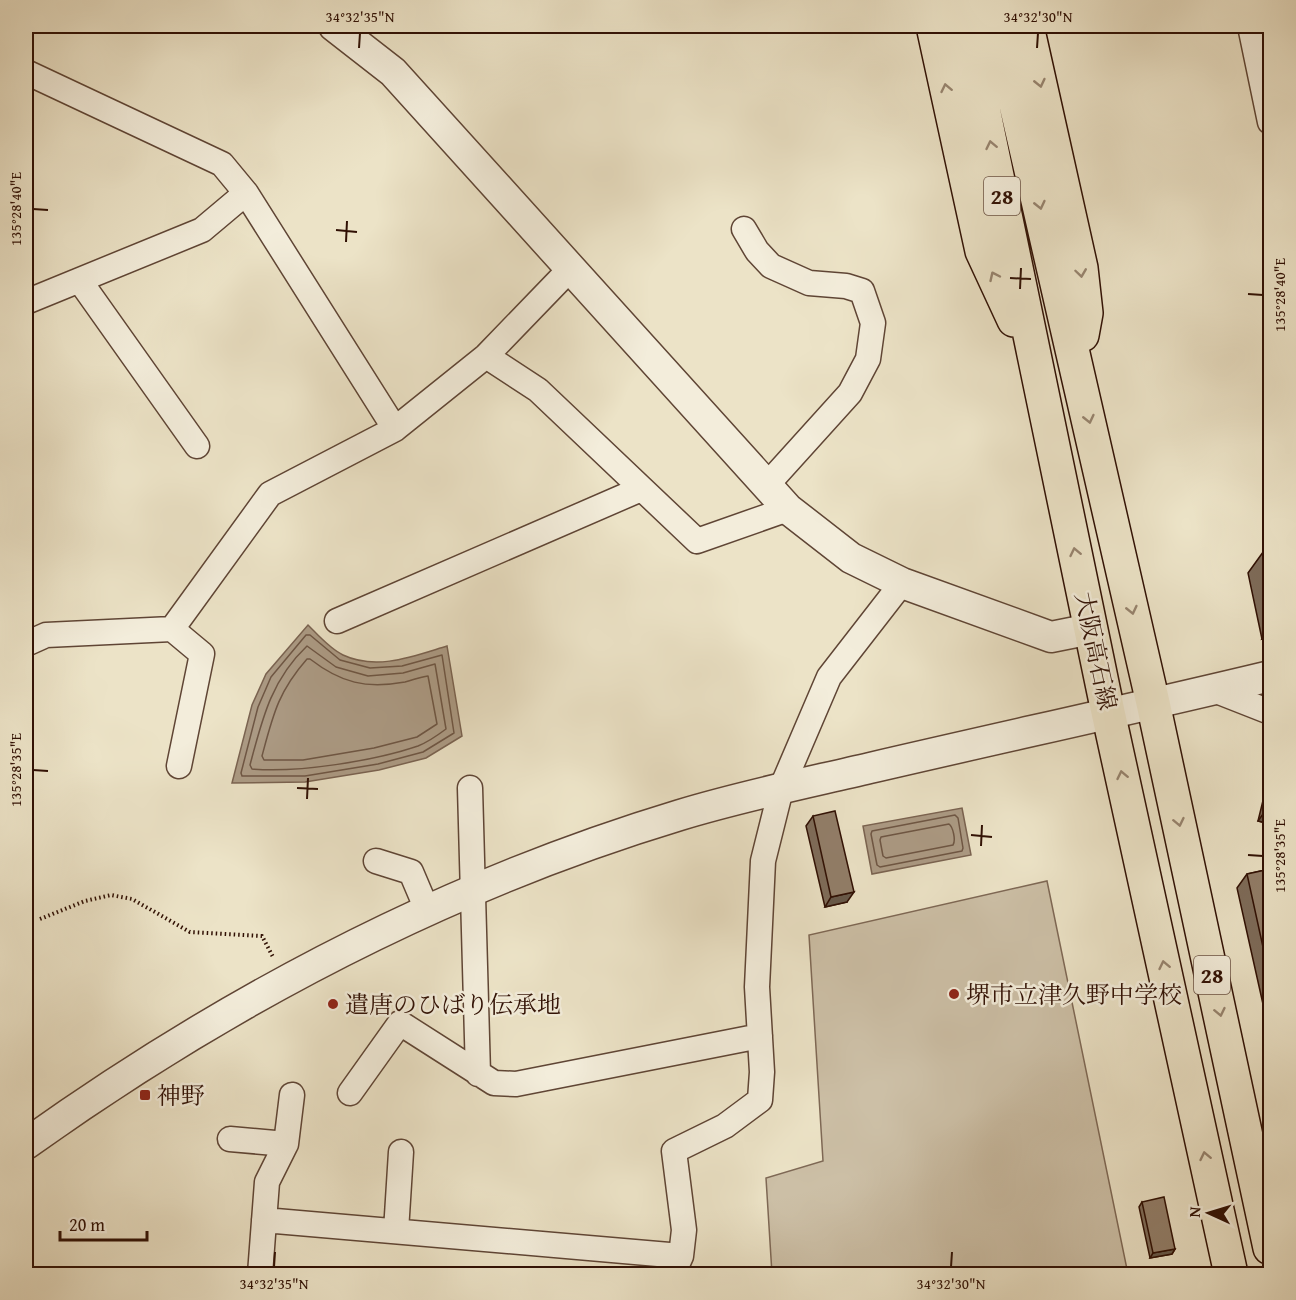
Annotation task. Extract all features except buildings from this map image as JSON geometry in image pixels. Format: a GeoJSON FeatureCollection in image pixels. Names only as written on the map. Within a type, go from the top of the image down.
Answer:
{"type":"FeatureCollection","features":[{"type":"Feature","properties":{"kind":"main road"},"geometry":{"type":"LineString","coordinates":[[933,26],[982,251],[1037,367]]}},
{"type":"Feature","properties":{"kind":"main road","name":"大阪高石線"},"geometry":{"type":"LineString","coordinates":[[966,26],[1108,712],[1231,1275]]}},
{"type":"Feature","properties":{"kind":"main road","name":"大阪高石線"},"geometry":{"type":"LineString","coordinates":[[998,26],[1153,703],[1270,1248]]}},
{"type":"Feature","properties":{"kind":"main road"},"geometry":{"type":"LineString","coordinates":[[1027,26],[1081,268],[1086,314],[1076,362]]}},
{"type":"Feature","properties":{"kind":"street"},"geometry":{"type":"LineString","coordinates":[[334,26],[393,72],[788,509],[851,558],[902,583],[1051,637],[1091,629]]}},
{"type":"Feature","properties":{"kind":"street"},"geometry":{"type":"LineString","coordinates":[[1250,26],[1270,122]]}},
{"type":"Feature","properties":{"kind":"street"},"geometry":{"type":"LineString","coordinates":[[26,72],[222,164],[246,193],[395,429]]}},
{"type":"Feature","properties":{"kind":"street"},"geometry":{"type":"LineString","coordinates":[[26,302],[202,230],[246,193]]}},
{"type":"Feature","properties":{"kind":"street"},"geometry":{"type":"LineString","coordinates":[[744,229],[757,250],[771,266],[809,283],[846,286],[862,291],[873,323],[868,359],[850,393],[766,486]]}},
{"type":"Feature","properties":{"kind":"street"},"geometry":{"type":"LineString","coordinates":[[172,629],[270,494],[395,429],[486,356],[570,269]]}},
{"type":"Feature","properties":{"kind":"street"},"geometry":{"type":"LineString","coordinates":[[80,281],[197,446]]}},
{"type":"Feature","properties":{"kind":"street"},"geometry":{"type":"LineString","coordinates":[[486,356],[538,390],[697,541],[788,509]]}},
{"type":"Feature","properties":{"kind":"street"},"geometry":{"type":"LineString","coordinates":[[337,621],[641,489]]}},
{"type":"Feature","properties":{"kind":"street"},"geometry":{"type":"LineString","coordinates":[[264,1220],[396,1231],[677,1265],[684,1230],[674,1151],[724,1126],[760,1100],[762,1072],[757,987],[763,861],[781,789],[829,677],[902,583]]}},
{"type":"Feature","properties":{"kind":"street"},"geometry":{"type":"LineString","coordinates":[[26,644],[46,635],[172,629],[202,654],[179,766]]}},
{"type":"Feature","properties":{"kind":"street"},"geometry":{"type":"LineString","coordinates":[[26,1143],[164,1052],[362,940],[562,855],[681,814],[1108,712],[1270,676]]}},
{"type":"Feature","properties":{"kind":"street"},"geometry":{"type":"LineString","coordinates":[[1214,690],[1270,712]]}},
{"type":"Feature","properties":{"kind":"street"},"geometry":{"type":"LineString","coordinates":[[470,788],[478,1074]]}},
{"type":"Feature","properties":{"kind":"street"},"geometry":{"type":"LineString","coordinates":[[376,861],[411,872],[428,912]]}},
{"type":"Feature","properties":{"kind":"street"},"geometry":{"type":"LineString","coordinates":[[350,1093],[400,1023],[494,1083],[516,1084],[760,1036]]}},
{"type":"Feature","properties":{"kind":"street"},"geometry":{"type":"LineString","coordinates":[[260,1275],[267,1182],[286,1144],[292,1095]]}},
{"type":"Feature","properties":{"kind":"street"},"geometry":{"type":"LineString","coordinates":[[230,1139],[286,1144]]}},
{"type":"Feature","properties":{"kind":"street"},"geometry":{"type":"LineString","coordinates":[[396,1231],[401,1152]]}},
{"type":"Feature","properties":{"kind":"path"},"geometry":{"type":"LineString","coordinates":[[40,919],[85,901],[111,895],[132,900],[190,932],[262,936],[285,982]]}},
{"type":"Feature","properties":{"kind":"shaded area"},"geometry":{"type":"Polygon","coordinates":[[[1047,881],[1128,1274],[772,1274],[766,1178],[823,1161],[809,935],[1047,881]]]}},
{"type":"Feature","properties":{"kind":"water"},"geometry":{"type":"Polygon","coordinates":[[[308,625],[324,642],[338,652],[356,660],[369,662],[395,660],[447,646],[462,736],[426,758],[379,770],[305,782],[232,783],[252,705],[266,674],[308,625]]]}},
{"type":"Feature","properties":{"kind":"water"},"geometry":{"type":"Polygon","coordinates":[[[962,808],[971,855],[872,874],[863,826],[962,808]]]}},
{"type":"Feature","properties":{"kind":"place","name":"堺市立津久野中学校"},"geometry":{"type":"Point","coordinates":[954,994]}},
{"type":"Feature","properties":{"kind":"place","name":"遣唐のひばり伝承地"},"geometry":{"type":"Point","coordinates":[333,1004]}},
{"type":"Feature","properties":{"kind":"place","name":"神野"},"geometry":{"type":"Point","coordinates":[145,1095]}}]}
